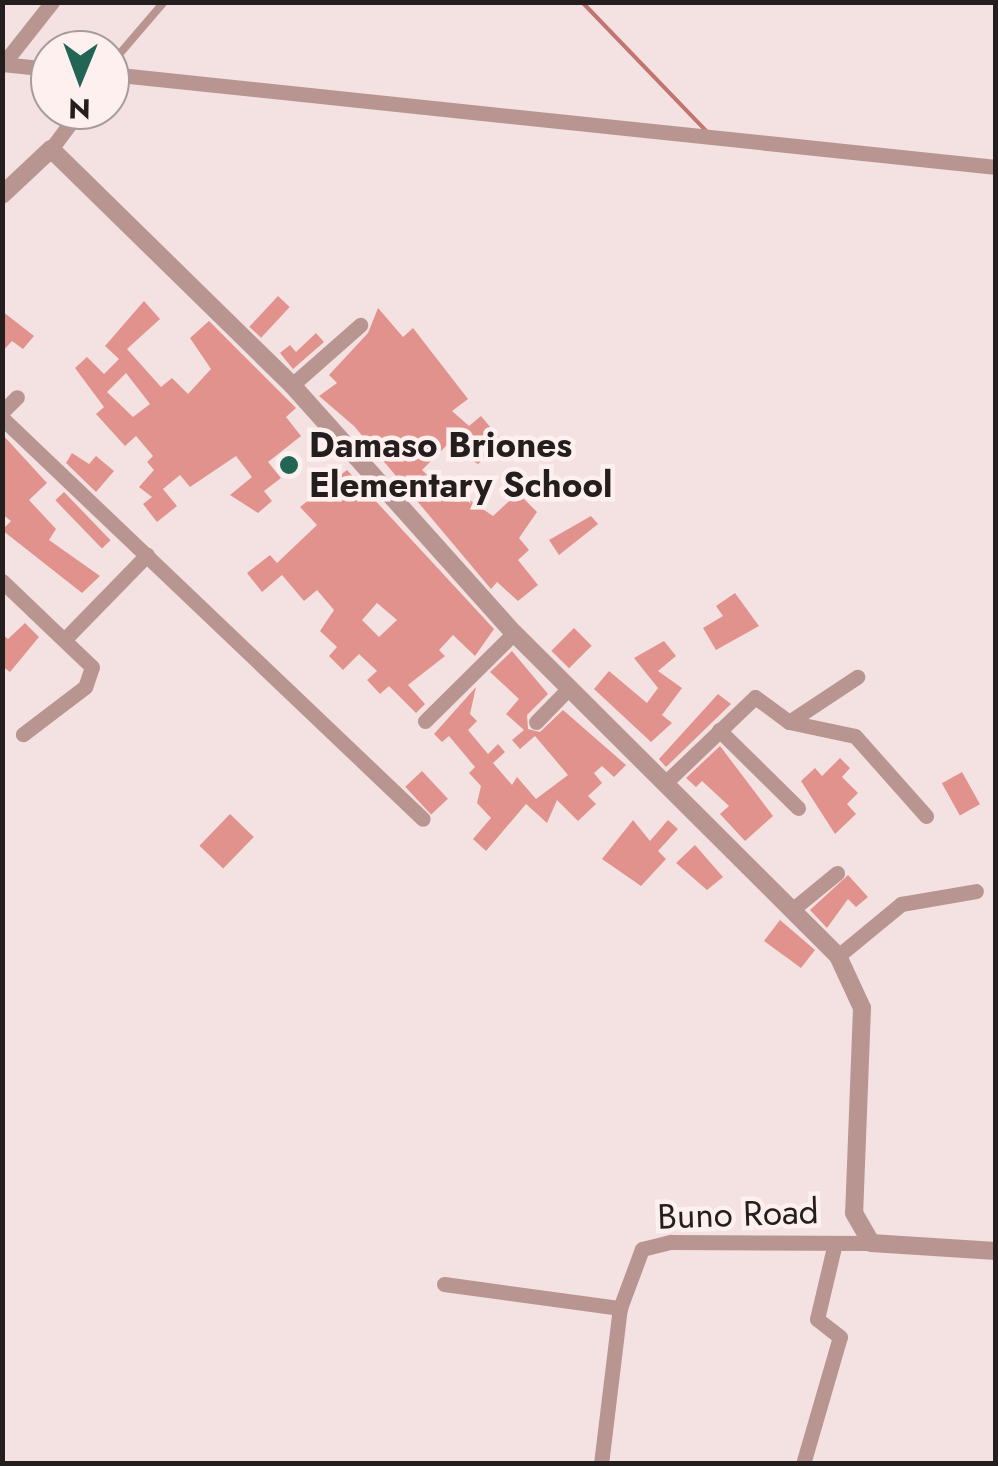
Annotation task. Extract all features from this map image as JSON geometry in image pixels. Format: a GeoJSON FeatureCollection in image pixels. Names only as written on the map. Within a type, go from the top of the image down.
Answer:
{"type":"FeatureCollection","features":[{"type":"Feature","properties":{"kind":"street"},"geometry":{"type":"LineString","coordinates":[[3,64],[52,2]]}},
{"type":"Feature","properties":{"kind":"street"},"geometry":{"type":"LineString","coordinates":[[3,64],[30,67]]}},
{"type":"Feature","properties":{"kind":"street"},"geometry":{"type":"LineString","coordinates":[[130,76],[996,167]]}},
{"type":"Feature","properties":{"kind":"street"},"geometry":{"type":"LineString","coordinates":[[2,195],[51,149],[65,130]]}},
{"type":"Feature","properties":{"kind":"street"},"geometry":{"type":"LineString","coordinates":[[51,149],[292,386],[514,633],[838,956],[862,1008],[849,1191],[872,1243]]}},
{"type":"Feature","properties":{"kind":"street"},"geometry":{"type":"LineString","coordinates":[[292,386],[360,325]]}},
{"type":"Feature","properties":{"kind":"street"},"geometry":{"type":"LineString","coordinates":[[18,397],[2,415],[422,819]]}},
{"type":"Feature","properties":{"kind":"street"},"geometry":{"type":"LineString","coordinates":[[64,640],[146,555]]}},
{"type":"Feature","properties":{"kind":"street"},"geometry":{"type":"LineString","coordinates":[[2,581],[92,667],[92,681],[23,734]]}},
{"type":"Feature","properties":{"kind":"street"},"geometry":{"type":"LineString","coordinates":[[425,721],[514,633]]}},
{"type":"Feature","properties":{"kind":"street"},"geometry":{"type":"LineString","coordinates":[[789,722],[858,677]]}},
{"type":"Feature","properties":{"kind":"street"},"geometry":{"type":"LineString","coordinates":[[536,722],[570,688]]}},
{"type":"Feature","properties":{"kind":"street"},"geometry":{"type":"LineString","coordinates":[[665,782],[755,696],[789,722],[855,736],[926,816]]}},
{"type":"Feature","properties":{"kind":"street"},"geometry":{"type":"LineString","coordinates":[[719,730],[798,808]]}},
{"type":"Feature","properties":{"kind":"street"},"geometry":{"type":"LineString","coordinates":[[794,910],[836,873]]}},
{"type":"Feature","properties":{"kind":"street"},"geometry":{"type":"LineString","coordinates":[[838,956],[901,904],[976,891]]}},
{"type":"Feature","properties":{"kind":"street"},"geometry":{"type":"LineString","coordinates":[[804,1464],[840,1336],[817,1318],[836,1243]]}},
{"type":"Feature","properties":{"kind":"street","name":"Buno Road"},"geometry":{"type":"LineString","coordinates":[[600,1464],[620,1308],[634,1257],[651,1246],[872,1243],[996,1250]]}},
{"type":"Feature","properties":{"kind":"street"},"geometry":{"type":"LineString","coordinates":[[444,1284],[620,1308]]}},
{"type":"Feature","properties":{"kind":"lane"},"geometry":{"type":"LineString","coordinates":[[130,42],[164,2]]}},
{"type":"Feature","properties":{"kind":"building"},"geometry":{"type":"Polygon","coordinates":[[[278,296],[290,307],[261,338],[249,327],[278,296]]]}},
{"type":"Feature","properties":{"kind":"building"},"geometry":{"type":"Polygon","coordinates":[[[144,301],[160,319],[127,349],[161,387],[172,378],[188,394],[211,369],[190,338],[209,321],[296,408],[286,417],[301,436],[268,462],[281,478],[264,491],[272,501],[258,513],[230,495],[252,477],[236,456],[190,487],[180,475],[163,489],[177,506],[157,522],[143,504],[152,497],[139,487],[154,470],[147,462],[153,456],[136,436],[125,446],[96,414],[104,407],[75,368],[87,357],[104,374],[119,359],[105,346],[144,301]],[[126,373],[107,392],[133,417],[150,404],[126,373]]]}},
{"type":"Feature","properties":{"kind":"building"},"geometry":{"type":"Polygon","coordinates":[[[378,308],[403,337],[413,328],[468,399],[452,411],[469,426],[481,416],[502,441],[478,464],[447,445],[422,470],[455,502],[462,495],[493,516],[518,493],[537,512],[519,538],[529,550],[518,560],[538,585],[518,601],[497,582],[491,589],[354,426],[319,396],[337,383],[329,375],[368,333],[378,308]]]}},
{"type":"Feature","properties":{"kind":"building"},"geometry":{"type":"Polygon","coordinates":[[[2,311],[34,336],[23,349],[12,341],[2,352],[2,311]]]}},
{"type":"Feature","properties":{"kind":"building"},"geometry":{"type":"Polygon","coordinates":[[[316,333],[324,342],[293,369],[280,353],[290,345],[296,352],[316,333]]]}},
{"type":"Feature","properties":{"kind":"building"},"geometry":{"type":"Polygon","coordinates":[[[2,434],[47,483],[29,500],[56,529],[49,540],[100,576],[82,593],[2,530],[11,521],[2,514],[2,434]]]}},
{"type":"Feature","properties":{"kind":"building"},"geometry":{"type":"Polygon","coordinates":[[[72,453],[89,464],[96,456],[114,471],[96,492],[66,463],[72,453]]]}},
{"type":"Feature","properties":{"kind":"building"},"geometry":{"type":"Polygon","coordinates":[[[347,470],[494,629],[475,656],[453,635],[439,650],[445,656],[408,685],[425,704],[416,713],[389,686],[380,694],[367,680],[377,671],[359,654],[343,670],[329,656],[337,647],[320,631],[334,610],[317,590],[304,601],[282,575],[262,592],[247,573],[270,555],[277,563],[317,525],[300,507],[347,470]],[[377,603],[362,620],[379,637],[397,620],[377,603]]]}},
{"type":"Feature","properties":{"kind":"building"},"geometry":{"type":"Polygon","coordinates":[[[64,492],[111,540],[102,549],[55,500],[64,492]]]}},
{"type":"Feature","properties":{"kind":"building"},"geometry":{"type":"Polygon","coordinates":[[[591,516],[598,524],[559,555],[549,540],[591,516]]]}},
{"type":"Feature","properties":{"kind":"building"},"geometry":{"type":"Polygon","coordinates":[[[735,593],[759,626],[716,650],[703,628],[723,616],[716,606],[735,593]]]}},
{"type":"Feature","properties":{"kind":"building"},"geometry":{"type":"Polygon","coordinates":[[[25,623],[39,637],[10,672],[2,666],[2,634],[8,639],[25,623]]]}},
{"type":"Feature","properties":{"kind":"building"},"geometry":{"type":"Polygon","coordinates":[[[574,628],[592,646],[569,668],[551,651],[574,628]]]}},
{"type":"Feature","properties":{"kind":"building"},"geometry":{"type":"Polygon","coordinates":[[[664,641],[676,656],[658,671],[682,688],[662,715],[672,723],[651,742],[594,689],[609,671],[647,703],[658,688],[634,658],[664,641]]]}},
{"type":"Feature","properties":{"kind":"building"},"geometry":{"type":"Polygon","coordinates":[[[512,651],[548,694],[527,715],[528,729],[540,732],[563,710],[626,765],[614,777],[602,766],[594,773],[602,783],[588,796],[596,804],[578,821],[557,800],[547,823],[526,804],[486,851],[473,839],[491,818],[477,803],[481,786],[469,773],[475,767],[449,736],[442,742],[434,734],[476,687],[470,714],[477,721],[468,730],[488,754],[498,744],[505,752],[493,763],[512,785],[517,777],[536,799],[568,775],[535,736],[520,749],[512,740],[524,730],[506,714],[519,699],[490,672],[512,651]]]}},
{"type":"Feature","properties":{"kind":"building"},"geometry":{"type":"Polygon","coordinates":[[[718,694],[731,704],[666,767],[659,759],[718,694]]]}},
{"type":"Feature","properties":{"kind":"building"},"geometry":{"type":"Polygon","coordinates":[[[720,746],[773,816],[745,841],[720,814],[729,806],[702,781],[696,787],[686,778],[720,746]]]}},
{"type":"Feature","properties":{"kind":"building"},"geometry":{"type":"Polygon","coordinates":[[[840,758],[850,768],[842,777],[858,793],[847,804],[856,814],[835,834],[801,781],[815,768],[822,776],[840,758]]]}},
{"type":"Feature","properties":{"kind":"building"},"geometry":{"type":"Polygon","coordinates":[[[422,771],[448,799],[431,814],[405,787],[422,771]]]}},
{"type":"Feature","properties":{"kind":"building"},"geometry":{"type":"Polygon","coordinates":[[[962,772],[980,804],[960,816],[942,783],[962,772]]]}},
{"type":"Feature","properties":{"kind":"building"},"geometry":{"type":"Polygon","coordinates":[[[230,814],[254,837],[223,869],[199,846],[230,814]]]}},
{"type":"Feature","properties":{"kind":"building"},"geometry":{"type":"Polygon","coordinates":[[[633,820],[650,841],[668,820],[678,829],[658,851],[666,859],[641,886],[602,859],[633,820]]]}},
{"type":"Feature","properties":{"kind":"building"},"geometry":{"type":"Polygon","coordinates":[[[695,845],[723,877],[707,890],[676,863],[695,845]]]}},
{"type":"Feature","properties":{"kind":"building"},"geometry":{"type":"Polygon","coordinates":[[[848,875],[868,897],[856,907],[848,899],[827,928],[810,910],[848,875]]]}},
{"type":"Feature","properties":{"kind":"building"},"geometry":{"type":"Polygon","coordinates":[[[780,920],[815,950],[801,968],[764,941],[780,920]]]}},
{"type":"Feature","properties":{"kind":"waterway"},"geometry":{"type":"LineString","coordinates":[[582,2],[707,132]]}},
{"type":"Feature","properties":{"kind":"place","name":"Damaso Briones Elementary School"},"geometry":{"type":"Point","coordinates":[289,465]}}]}
